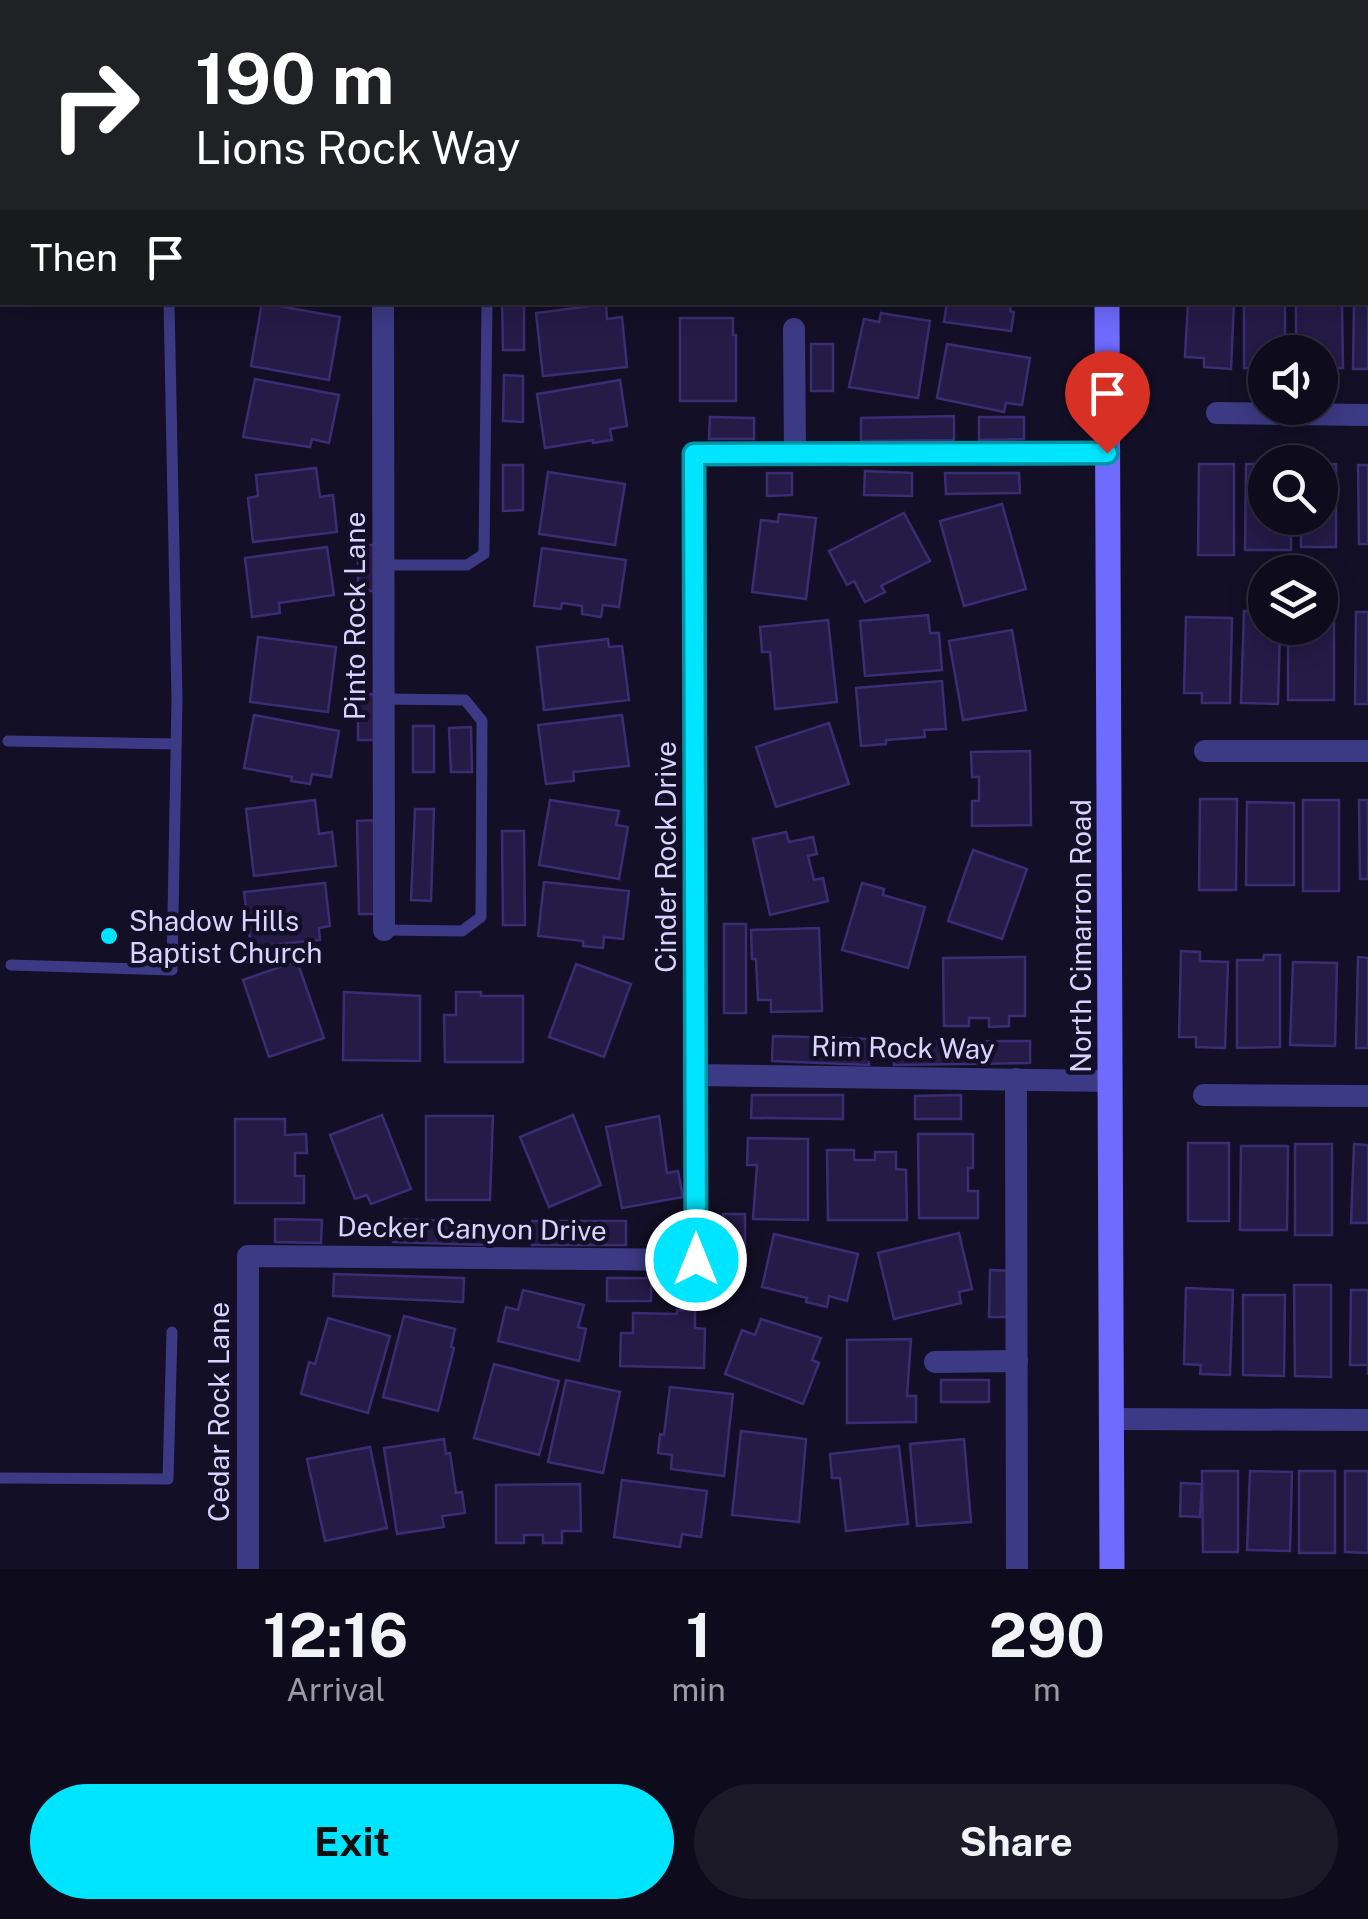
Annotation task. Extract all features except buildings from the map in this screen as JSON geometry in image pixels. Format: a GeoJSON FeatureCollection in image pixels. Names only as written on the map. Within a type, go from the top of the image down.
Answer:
{"type":"FeatureCollection","features":[{"type":"Feature","properties":{"kind":"street","name":"Pinto Rock Lane"},"geometry":{"type":"LineString","coordinates":[[383,305],[384,930]]}},
{"type":"Feature","properties":{"kind":"street","name":"North Cimarron Road"},"geometry":{"type":"LineString","coordinates":[[1106,305],[1112,1569]]}},
{"type":"Feature","properties":{"kind":"street"},"geometry":{"type":"LineString","coordinates":[[794,329],[794,456],[1107,453]]}},
{"type":"Feature","properties":{"kind":"street"},"geometry":{"type":"LineString","coordinates":[[1217,413],[1368,415]]}},
{"type":"Feature","properties":{"kind":"street","name":"Cinder Rock Drive"},"geometry":{"type":"LineString","coordinates":[[696,1260],[694,454],[794,456]]}},
{"type":"Feature","properties":{"kind":"street"},"geometry":{"type":"LineString","coordinates":[[1206,751],[1368,751]]}},
{"type":"Feature","properties":{"kind":"street","name":"Rim Rock Way"},"geometry":{"type":"LineString","coordinates":[[695,1075],[1110,1081]]}},
{"type":"Feature","properties":{"kind":"street"},"geometry":{"type":"LineString","coordinates":[[1016,1079],[1017,1569]]}},
{"type":"Feature","properties":{"kind":"street"},"geometry":{"type":"LineString","coordinates":[[1204,1095],[1368,1096]]}},
{"type":"Feature","properties":{"kind":"street","name":"Decker Canyon Drive"},"geometry":{"type":"LineString","coordinates":[[248,1256],[696,1260]]}},
{"type":"Feature","properties":{"kind":"street","name":"Cedar Rock Lane"},"geometry":{"type":"LineString","coordinates":[[248,1256],[248,1569]]}},
{"type":"Feature","properties":{"kind":"street"},"geometry":{"type":"LineString","coordinates":[[934,1362],[1016,1360]]}},
{"type":"Feature","properties":{"kind":"street"},"geometry":{"type":"LineString","coordinates":[[1112,1419],[1368,1420]]}},
{"type":"Feature","properties":{"kind":"lane"},"geometry":{"type":"LineString","coordinates":[[11,966],[172,970],[176,744],[169,305]]}},
{"type":"Feature","properties":{"kind":"lane"},"geometry":{"type":"LineString","coordinates":[[384,564],[467,565],[484,554],[488,305]]}},
{"type":"Feature","properties":{"kind":"lane"},"geometry":{"type":"LineString","coordinates":[[384,699],[464,700],[482,720],[481,917],[462,931],[384,930]]}},
{"type":"Feature","properties":{"kind":"lane"},"geometry":{"type":"LineString","coordinates":[[8,741],[176,744]]}},
{"type":"Feature","properties":{"kind":"lane"},"geometry":{"type":"LineString","coordinates":[[0,1478],[168,1479],[172,1332]]}},
{"type":"Feature","properties":{"kind":"place","name":"Shadow Hills Baptist Church"},"geometry":{"type":"Point","coordinates":[109,936]}},
{"type":"Feature","properties":{"kind":"route"},"geometry":{"type":"LineString","coordinates":[[696,1260],[694,454],[1107,453]]}}]}
